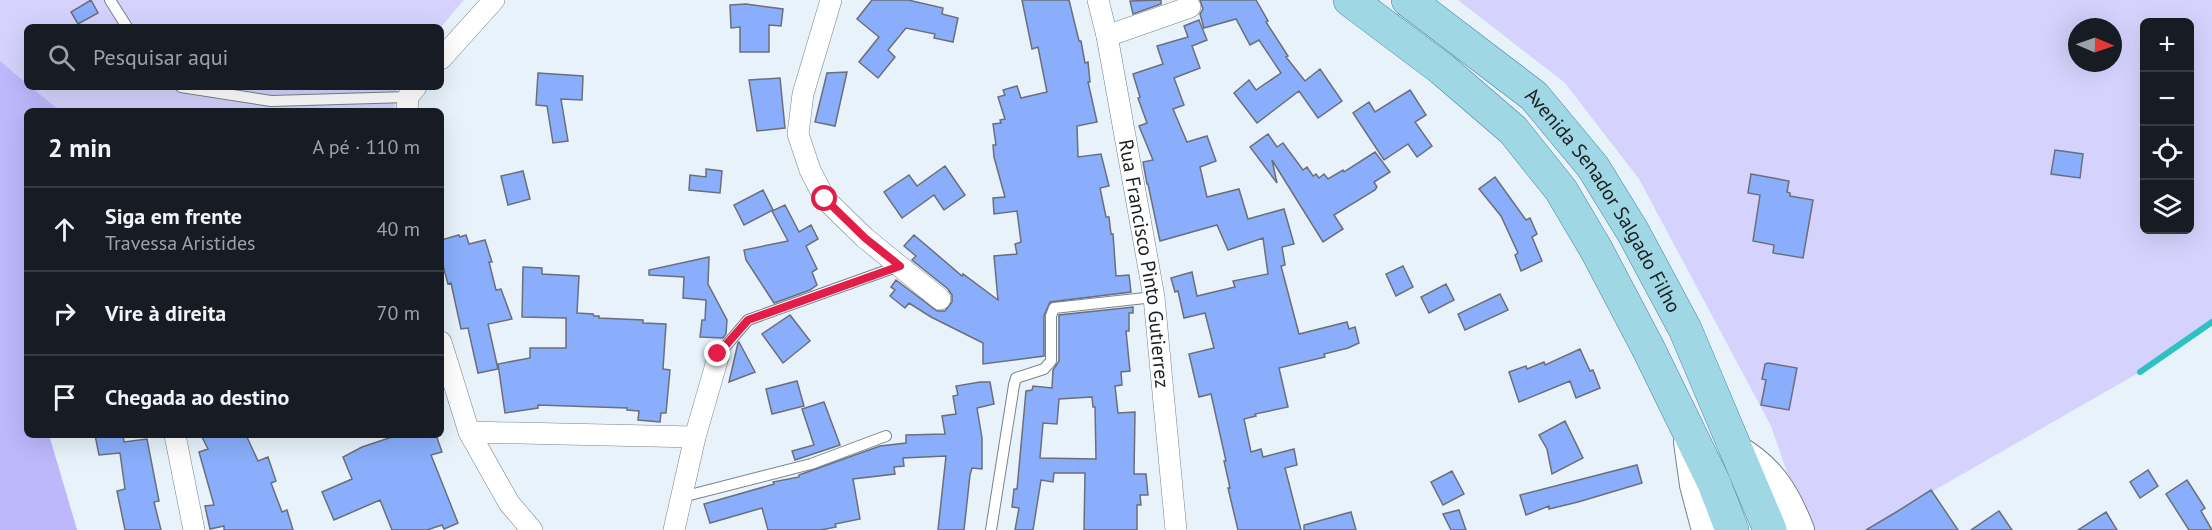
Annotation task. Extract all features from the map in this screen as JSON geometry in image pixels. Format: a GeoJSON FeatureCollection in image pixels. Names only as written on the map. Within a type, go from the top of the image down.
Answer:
{"type":"FeatureCollection","features":[{"type":"Feature","properties":{"kind":"main road","name":"Avenida Senador Salgado Filho"},"geometry":{"type":"LineString","coordinates":[[1350,0],[1442,69],[1513,130],[1561,190],[1597,250],[1648,348],[1714,483],[1732,530]]}},
{"type":"Feature","properties":{"kind":"main road","name":"Avenida Senador Salgado Filho"},"geometry":{"type":"LineString","coordinates":[[1408,0],[1534,96],[1593,167],[1633,232],[1685,329],[1770,530]]}},
{"type":"Feature","properties":{"kind":"main road","name":"Avenida Senador Salgado Filho"},"geometry":{"type":"LineString","coordinates":[[1688,433],[1695,485],[1707,530]]}},
{"type":"Feature","properties":{"kind":"main road"},"geometry":{"type":"LineString","coordinates":[[1736,450],[1755,461],[1771,477],[1799,530]]}},
{"type":"Feature","properties":{"kind":"street"},"geometry":{"type":"LineString","coordinates":[[444,56],[494,0]]}},
{"type":"Feature","properties":{"kind":"street"},"geometry":{"type":"LineString","coordinates":[[831,0],[803,94],[798,134],[810,170],[825,199],[865,238],[940,300]]}},
{"type":"Feature","properties":{"kind":"street","name":"Rua Francisco Pinto Gutierrez"},"geometry":{"type":"LineString","coordinates":[[1098,0],[1107,36],[1154,297],[1176,530]]}},
{"type":"Feature","properties":{"kind":"street"},"geometry":{"type":"LineString","coordinates":[[1107,36],[1190,7]]}},
{"type":"Feature","properties":{"kind":"street"},"geometry":{"type":"LineString","coordinates":[[444,352],[469,432],[509,503],[532,530]]}},
{"type":"Feature","properties":{"kind":"street"},"geometry":{"type":"LineString","coordinates":[[674,530],[695,437],[718,354]]}},
{"type":"Feature","properties":{"kind":"street"},"geometry":{"type":"LineString","coordinates":[[469,432],[695,437]]}},
{"type":"Feature","properties":{"kind":"street"},"geometry":{"type":"LineString","coordinates":[[176,438],[194,530]]}},
{"type":"Feature","properties":{"kind":"lane"},"geometry":{"type":"LineString","coordinates":[[110,0],[125,24]]}},
{"type":"Feature","properties":{"kind":"lane"},"geometry":{"type":"LineString","coordinates":[[200,90],[271,101],[410,98]]}},
{"type":"Feature","properties":{"kind":"lane"},"geometry":{"type":"LineString","coordinates":[[718,354],[748,320],[900,266]]}},
{"type":"Feature","properties":{"kind":"lane"},"geometry":{"type":"LineString","coordinates":[[992,530],[1014,385],[1016,378],[1044,369],[1052,361],[1051,316],[1054,308],[1154,297]]}},
{"type":"Feature","properties":{"kind":"lane"},"geometry":{"type":"LineString","coordinates":[[682,497],[811,464],[886,436]]}},
{"type":"Feature","properties":{"kind":"shaded area"},"geometry":{"type":"Polygon","coordinates":[[[0,0],[464,0],[444,24],[24,24],[24,90],[397,90],[394,108],[24,108],[24,438],[50,438],[77,530],[0,530],[0,0]]]}},
{"type":"Feature","properties":{"kind":"shaded area"},"geometry":{"type":"Polygon","coordinates":[[[1458,0],[2212,0],[2212,322],[2140,372],[1865,530],[1807,530],[1771,426],[1639,179],[1565,83],[1458,0]]]}},
{"type":"Feature","properties":{"kind":"shaded area"},"geometry":{"type":"Polygon","coordinates":[[[0,61],[24,81],[24,90],[35,90],[56,108],[24,108],[24,438],[50,438],[77,530],[0,530],[0,61]]]}},
{"type":"Feature","properties":{"kind":"building"},"geometry":{"type":"Polygon","coordinates":[[[91,0],[98,13],[78,24],[71,12],[91,0]]]}},
{"type":"Feature","properties":{"kind":"building"},"geometry":{"type":"Polygon","coordinates":[[[872,0],[908,0],[943,8],[942,14],[958,18],[953,42],[934,38],[935,34],[906,28],[888,50],[895,57],[878,78],[859,62],[879,37],[857,19],[872,0]]]}},
{"type":"Feature","properties":{"kind":"building"},"geometry":{"type":"Polygon","coordinates":[[[1022,0],[1069,0],[1085,63],[1088,62],[1090,82],[1088,82],[1097,122],[1077,126],[1078,157],[1101,154],[1109,186],[1100,188],[1106,217],[1109,217],[1111,234],[1113,234],[1116,276],[1129,275],[1131,292],[1050,302],[1044,316],[1044,356],[983,364],[983,343],[931,317],[909,303],[905,308],[890,296],[895,290],[891,287],[896,280],[937,311],[945,311],[952,302],[952,295],[948,289],[912,260],[916,256],[904,246],[914,235],[962,276],[963,274],[998,300],[994,256],[1017,254],[1015,244],[1021,242],[1017,211],[994,214],[993,198],[1005,197],[993,145],[996,145],[993,124],[1001,123],[1000,120],[1005,119],[998,97],[1005,95],[1003,90],[1017,86],[1021,98],[1047,92],[1038,47],[1032,49],[1022,0]]]}},
{"type":"Feature","properties":{"kind":"building"},"geometry":{"type":"Polygon","coordinates":[[[1161,0],[1161,4],[1133,14],[1130,1],[1161,0]]]}},
{"type":"Feature","properties":{"kind":"building"},"geometry":{"type":"Polygon","coordinates":[[[1200,0],[1256,0],[1268,21],[1266,22],[1288,56],[1286,57],[1305,81],[1320,69],[1342,101],[1318,118],[1299,91],[1257,123],[1234,93],[1249,80],[1256,90],[1281,73],[1259,40],[1250,45],[1236,19],[1204,28],[1200,14],[1203,9],[1200,0]]]}},
{"type":"Feature","properties":{"kind":"building"},"geometry":{"type":"Polygon","coordinates":[[[746,4],[783,9],[781,26],[769,25],[769,52],[740,52],[740,27],[731,28],[730,5],[746,4]]]}},
{"type":"Feature","properties":{"kind":"building"},"geometry":{"type":"Polygon","coordinates":[[[1199,20],[1207,40],[1192,46],[1200,68],[1174,78],[1184,105],[1173,109],[1187,142],[1207,136],[1216,161],[1200,167],[1207,197],[1239,189],[1248,219],[1284,209],[1294,244],[1282,247],[1285,265],[1281,266],[1299,334],[1347,322],[1349,329],[1355,327],[1359,343],[1324,354],[1325,357],[1279,368],[1288,407],[1255,414],[1256,416],[1244,419],[1251,452],[1261,449],[1263,457],[1294,449],[1297,465],[1285,468],[1301,530],[1238,530],[1211,394],[1199,397],[1189,354],[1214,348],[1205,313],[1184,318],[1178,291],[1175,292],[1171,278],[1192,272],[1197,296],[1235,287],[1233,281],[1268,274],[1263,238],[1228,250],[1217,225],[1160,241],[1147,184],[1143,162],[1153,160],[1139,126],[1147,123],[1133,74],[1163,64],[1157,46],[1188,37],[1184,26],[1199,20]]]}},
{"type":"Feature","properties":{"kind":"building"},"geometry":{"type":"Polygon","coordinates":[[[847,72],[835,126],[815,122],[827,73],[847,72]]]}},
{"type":"Feature","properties":{"kind":"building"},"geometry":{"type":"Polygon","coordinates":[[[538,73],[583,76],[582,100],[561,99],[568,141],[553,143],[547,106],[536,105],[538,73]]]}},
{"type":"Feature","properties":{"kind":"building"},"geometry":{"type":"Polygon","coordinates":[[[780,78],[785,128],[757,131],[749,80],[780,78]]]}},
{"type":"Feature","properties":{"kind":"building"},"geometry":{"type":"Polygon","coordinates":[[[1410,90],[1426,115],[1415,122],[1432,146],[1417,157],[1408,144],[1384,160],[1353,113],[1369,102],[1375,112],[1410,90]]]}},
{"type":"Feature","properties":{"kind":"building"},"geometry":{"type":"Polygon","coordinates":[[[1268,134],[1277,147],[1283,143],[1303,170],[1307,167],[1313,176],[1316,174],[1319,178],[1324,174],[1328,179],[1343,170],[1344,172],[1375,152],[1390,172],[1374,182],[1377,187],[1375,190],[1334,215],[1343,229],[1323,242],[1272,160],[1277,183],[1250,147],[1268,134]]]}},
{"type":"Feature","properties":{"kind":"building"},"geometry":{"type":"Polygon","coordinates":[[[2055,150],[2083,154],[2080,178],[2051,174],[2055,150]]]}},
{"type":"Feature","properties":{"kind":"building"},"geometry":{"type":"Polygon","coordinates":[[[945,166],[965,195],[944,210],[934,195],[902,218],[884,192],[909,175],[917,186],[945,166]]]}},
{"type":"Feature","properties":{"kind":"building"},"geometry":{"type":"Polygon","coordinates":[[[706,169],[722,171],[720,193],[689,190],[690,175],[706,177],[706,169]]]}},
{"type":"Feature","properties":{"kind":"building"},"geometry":{"type":"Polygon","coordinates":[[[523,171],[530,199],[508,205],[501,176],[523,171]]]}},
{"type":"Feature","properties":{"kind":"building"},"geometry":{"type":"Polygon","coordinates":[[[1751,174],[1789,181],[1787,192],[1790,196],[1813,200],[1803,258],[1773,253],[1774,245],[1753,241],[1760,195],[1748,193],[1751,174]]]}},
{"type":"Feature","properties":{"kind":"building"},"geometry":{"type":"Polygon","coordinates":[[[1495,177],[1526,220],[1530,218],[1537,234],[1532,237],[1542,261],[1521,271],[1515,255],[1518,253],[1501,216],[1479,189],[1495,177]]]}},
{"type":"Feature","properties":{"kind":"building"},"geometry":{"type":"Polygon","coordinates":[[[763,190],[773,210],[744,225],[734,205],[763,190]]]}},
{"type":"Feature","properties":{"kind":"building"},"geometry":{"type":"Polygon","coordinates":[[[785,205],[799,232],[811,225],[818,239],[806,246],[817,269],[812,272],[817,285],[810,290],[774,303],[746,260],[744,250],[788,241],[772,211],[785,205]]]}},
{"type":"Feature","properties":{"kind":"building"},"geometry":{"type":"Polygon","coordinates":[[[466,235],[469,244],[485,240],[492,262],[489,262],[496,290],[501,289],[512,319],[488,324],[498,369],[478,373],[468,328],[461,329],[451,283],[448,284],[444,269],[444,239],[466,235]]]}},
{"type":"Feature","properties":{"kind":"building"},"geometry":{"type":"Polygon","coordinates":[[[709,257],[708,284],[727,320],[726,334],[723,338],[700,337],[702,320],[705,320],[706,300],[683,298],[684,277],[649,275],[649,270],[709,257]]]}},
{"type":"Feature","properties":{"kind":"building"},"geometry":{"type":"Polygon","coordinates":[[[1403,266],[1413,287],[1396,296],[1386,274],[1403,266]]]}},
{"type":"Feature","properties":{"kind":"building"},"geometry":{"type":"Polygon","coordinates":[[[523,267],[542,268],[542,274],[579,276],[577,313],[593,314],[599,318],[643,320],[643,323],[666,324],[663,369],[670,370],[666,413],[661,413],[660,422],[638,420],[639,411],[627,410],[627,408],[538,405],[538,408],[505,413],[498,364],[530,358],[530,348],[566,348],[566,318],[522,317],[523,267]]]}},
{"type":"Feature","properties":{"kind":"building"},"geometry":{"type":"Polygon","coordinates":[[[1446,284],[1454,300],[1429,313],[1421,297],[1446,284]]]}},
{"type":"Feature","properties":{"kind":"building"},"geometry":{"type":"Polygon","coordinates":[[[1500,294],[1508,310],[1465,330],[1458,314],[1500,294]]]}},
{"type":"Feature","properties":{"kind":"building"},"geometry":{"type":"Polygon","coordinates":[[[1133,307],[1133,313],[1129,313],[1129,331],[1126,331],[1130,371],[1121,372],[1122,385],[1115,386],[1118,413],[1135,412],[1134,474],[1146,474],[1148,495],[1140,495],[1141,505],[1137,505],[1137,530],[1084,530],[1085,473],[1054,473],[1053,482],[1041,480],[1033,530],[1015,530],[1019,508],[1012,507],[1014,489],[1017,489],[1026,391],[1032,390],[1033,386],[1052,388],[1053,370],[1059,361],[1059,315],[1133,307]],[[1092,397],[1059,399],[1057,424],[1043,423],[1040,458],[1096,459],[1095,407],[1093,407],[1092,397]]]}},
{"type":"Feature","properties":{"kind":"building"},"geometry":{"type":"Polygon","coordinates":[[[790,315],[810,341],[783,363],[762,334],[790,315]]]}},
{"type":"Feature","properties":{"kind":"building"},"geometry":{"type":"Polygon","coordinates":[[[738,343],[755,372],[729,382],[738,343]]]}},
{"type":"Feature","properties":{"kind":"building"},"geometry":{"type":"Polygon","coordinates":[[[1580,349],[1590,371],[1593,370],[1600,388],[1576,398],[1570,381],[1519,402],[1509,372],[1526,366],[1527,369],[1544,362],[1545,365],[1580,349]]]}},
{"type":"Feature","properties":{"kind":"building"},"geometry":{"type":"Polygon","coordinates":[[[1765,364],[1797,368],[1789,410],[1761,405],[1766,380],[1762,379],[1765,364]]]}},
{"type":"Feature","properties":{"kind":"building"},"geometry":{"type":"Polygon","coordinates":[[[797,381],[804,406],[772,414],[766,389],[797,381]]]}},
{"type":"Feature","properties":{"kind":"building"},"geometry":{"type":"Polygon","coordinates":[[[990,382],[994,404],[977,408],[982,438],[982,469],[972,468],[964,530],[938,530],[946,456],[903,458],[904,466],[894,467],[895,474],[853,479],[860,519],[835,524],[836,527],[821,530],[768,530],[762,508],[710,523],[704,504],[774,484],[773,482],[799,477],[799,475],[880,446],[906,443],[906,435],[945,434],[942,416],[956,414],[953,396],[958,395],[956,386],[990,382]]]}},
{"type":"Feature","properties":{"kind":"building"},"geometry":{"type":"Polygon","coordinates":[[[824,402],[840,445],[795,460],[792,451],[814,445],[802,409],[824,402]]]}},
{"type":"Feature","properties":{"kind":"building"},"geometry":{"type":"Polygon","coordinates":[[[1565,421],[1583,458],[1552,474],[1547,449],[1539,435],[1565,421]]]}},
{"type":"Feature","properties":{"kind":"building"},"geometry":{"type":"Polygon","coordinates":[[[96,438],[123,438],[124,442],[147,439],[159,501],[154,502],[161,530],[125,530],[117,491],[125,489],[120,453],[99,455],[96,438]]]}},
{"type":"Feature","properties":{"kind":"building"},"geometry":{"type":"Polygon","coordinates":[[[202,438],[247,438],[258,461],[268,457],[276,481],[271,483],[282,512],[287,510],[293,530],[224,530],[224,526],[210,529],[205,506],[214,505],[199,452],[208,449],[202,438]]]}},
{"type":"Feature","properties":{"kind":"building"},"geometry":{"type":"Polygon","coordinates":[[[389,438],[437,438],[442,452],[431,455],[458,523],[444,529],[442,525],[427,530],[392,530],[380,500],[334,520],[322,492],[352,479],[343,457],[362,447],[389,438]]]}},
{"type":"Feature","properties":{"kind":"building"},"geometry":{"type":"Polygon","coordinates":[[[1637,465],[1642,483],[1578,502],[1549,509],[1549,506],[1526,515],[1520,495],[1637,465]]]}},
{"type":"Feature","properties":{"kind":"building"},"geometry":{"type":"Polygon","coordinates":[[[2148,470],[2158,486],[2140,498],[2130,482],[2148,470]]]}},
{"type":"Feature","properties":{"kind":"building"},"geometry":{"type":"Polygon","coordinates":[[[1452,471],[1464,494],[1443,505],[1431,482],[1452,471]]]}},
{"type":"Feature","properties":{"kind":"building"},"geometry":{"type":"Polygon","coordinates":[[[2187,480],[2205,508],[2201,511],[2212,530],[2189,530],[2166,494],[2187,480]]]}},
{"type":"Feature","properties":{"kind":"building"},"geometry":{"type":"Polygon","coordinates":[[[1931,490],[1958,530],[1866,530],[1898,511],[1931,490]]]}},
{"type":"Feature","properties":{"kind":"building"},"geometry":{"type":"Polygon","coordinates":[[[1459,510],[1466,530],[1451,530],[1443,514],[1459,510]]]}},
{"type":"Feature","properties":{"kind":"building"},"geometry":{"type":"Polygon","coordinates":[[[1999,511],[2012,530],[1971,530],[1999,511]]]}},
{"type":"Feature","properties":{"kind":"building"},"geometry":{"type":"Polygon","coordinates":[[[1351,512],[1356,530],[1304,530],[1304,525],[1351,512]]]}},
{"type":"Feature","properties":{"kind":"building"},"geometry":{"type":"Polygon","coordinates":[[[2106,512],[2117,530],[2078,530],[2106,512]]]}},
{"type":"Feature","properties":{"kind":"waterway"},"geometry":{"type":"LineString","coordinates":[[2140,372],[2212,322]]}},
{"type":"Feature","properties":{"kind":"route"},"geometry":{"type":"LineString","coordinates":[[718,354],[748,320],[900,266],[865,238],[825,199]]}}]}
